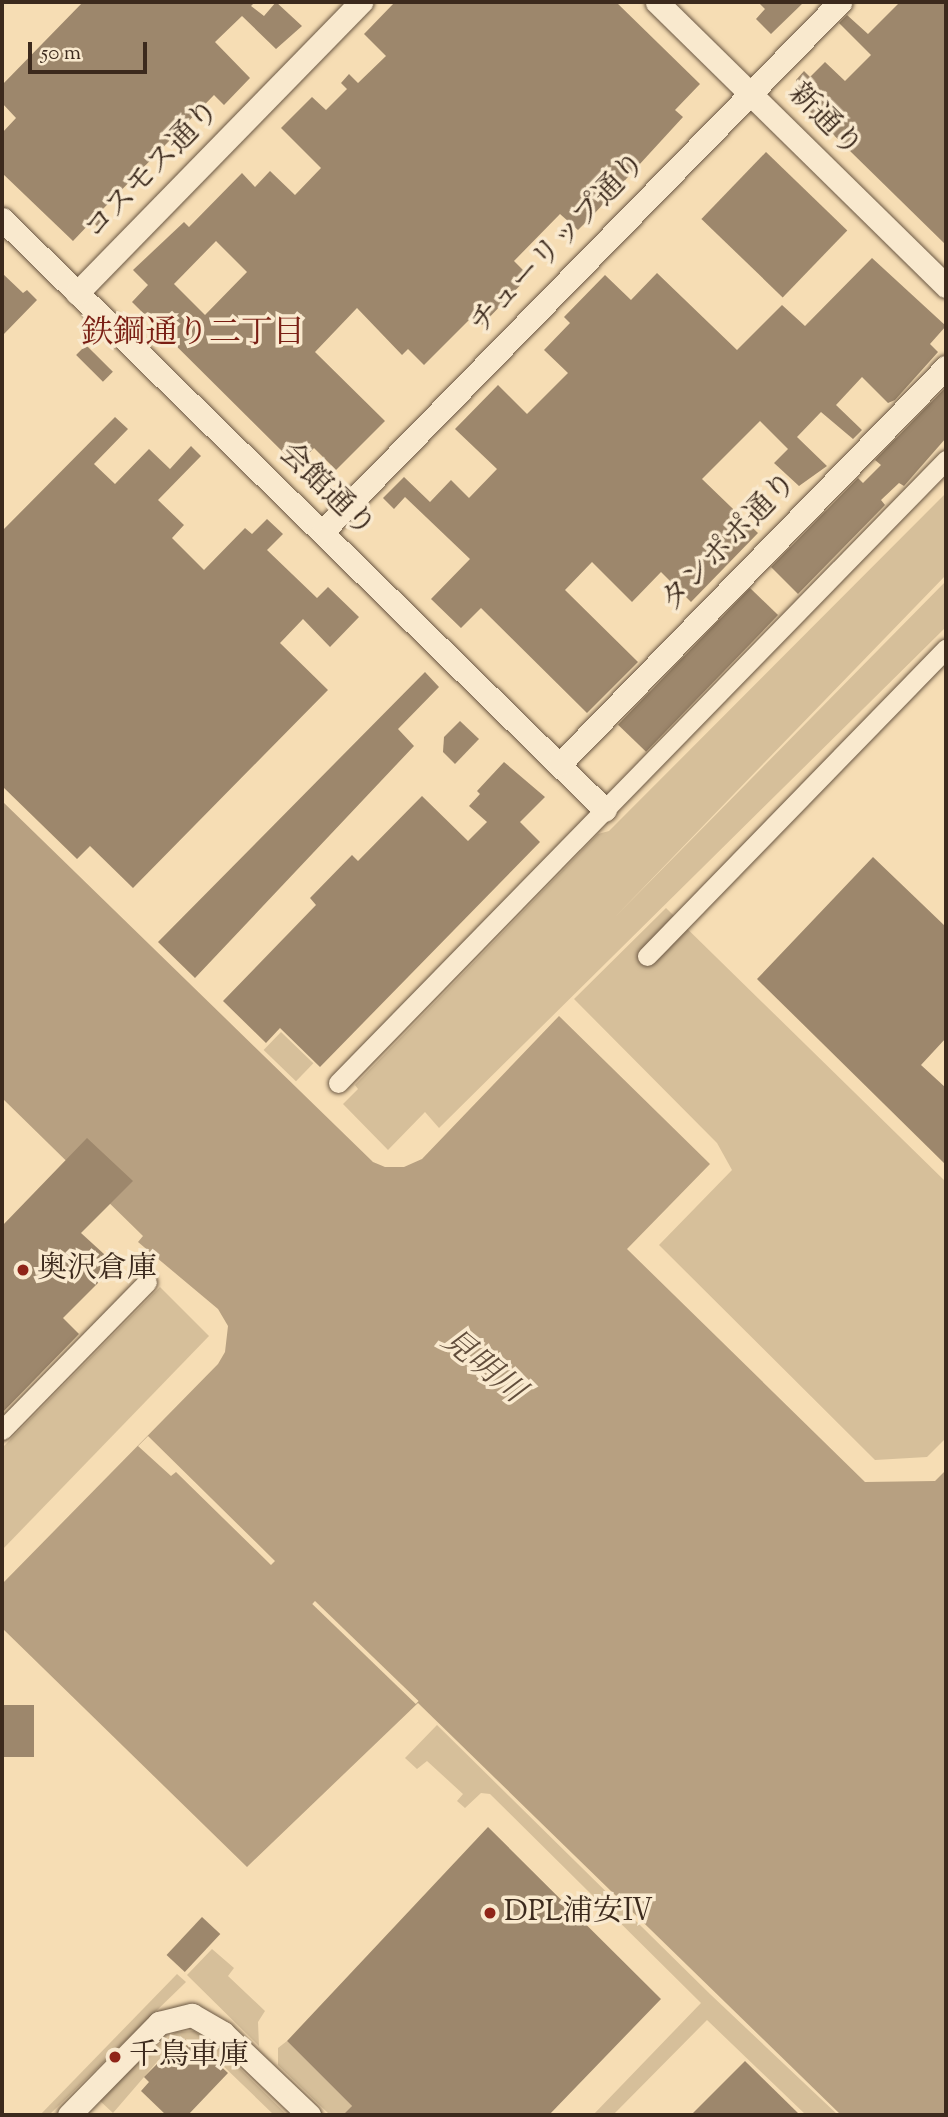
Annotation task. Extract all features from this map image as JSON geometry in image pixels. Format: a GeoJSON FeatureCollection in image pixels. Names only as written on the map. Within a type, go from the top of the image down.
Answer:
{"type":"FeatureCollection","features":[{"type":"Feature","properties":{"kind":"street","name":"コスモス通り"},"geometry":{"type":"LineString","coordinates":[[77,293],[361,2]]}},
{"type":"Feature","properties":{"kind":"street","name":"新通り"},"geometry":{"type":"LineString","coordinates":[[657,2],[946,286]]}},
{"type":"Feature","properties":{"kind":"street","name":"チューリップ通り"},"geometry":{"type":"LineString","coordinates":[[323,531],[840,2]]}},
{"type":"Feature","properties":{"kind":"street","name":"会館通り"},"geometry":{"type":"LineString","coordinates":[[2,219],[605,810]]}},
{"type":"Feature","properties":{"kind":"street","name":"タンポポ通り"},"geometry":{"type":"LineString","coordinates":[[560,764],[946,367]]}},
{"type":"Feature","properties":{"kind":"street"},"geometry":{"type":"LineString","coordinates":[[338,1083],[946,460]]}},
{"type":"Feature","properties":{"kind":"street"},"geometry":{"type":"LineString","coordinates":[[647,956],[946,649]]}},
{"type":"Feature","properties":{"kind":"street"},"geometry":{"type":"LineString","coordinates":[[2,1430],[147,1282]]}},
{"type":"Feature","properties":{"kind":"street"},"geometry":{"type":"LineString","coordinates":[[69,2115],[169,2018],[202,2017],[309,2115]]}},
{"type":"Feature","properties":{"kind":"shaded area"},"geometry":{"type":"Polygon","coordinates":[[[946,493],[946,575],[614,918],[946,581],[946,627],[439,1128],[425,1112],[388,1150],[343,1104],[358,1089],[355,1085],[598,834],[609,831],[946,493]]]}},
{"type":"Feature","properties":{"kind":"shaded area"},"geometry":{"type":"Polygon","coordinates":[[[666,908],[946,1182],[946,1438],[927,1457],[875,1460],[659,1245],[732,1170],[717,1143],[574,999],[666,908]]]}},
{"type":"Feature","properties":{"kind":"shaded area"},"geometry":{"type":"Polygon","coordinates":[[[281,1032],[313,1063],[296,1081],[264,1050],[281,1032]]]}},
{"type":"Feature","properties":{"kind":"shaded area"},"geometry":{"type":"Polygon","coordinates":[[[160,1287],[209,1336],[2,1550],[2,1448],[160,1287]]]}},
{"type":"Feature","properties":{"kind":"shaded area"},"geometry":{"type":"Polygon","coordinates":[[[437,1725],[710,1994],[838,2115],[806,2115],[707,2020],[613,2115],[593,2115],[701,2003],[490,1794],[481,1793],[465,1808],[457,1801],[463,1794],[427,1761],[417,1769],[405,1758],[437,1725]]]}},
{"type":"Feature","properties":{"kind":"shaded area"},"geometry":{"type":"Polygon","coordinates":[[[212,1949],[234,1968],[228,1976],[265,2011],[258,2022],[259,2046],[187,1975],[212,1949]]]}},
{"type":"Feature","properties":{"kind":"shaded area"},"geometry":{"type":"Polygon","coordinates":[[[177,1974],[186,1982],[49,2115],[40,2115],[177,1974]]]}},
{"type":"Feature","properties":{"kind":"shaded area"},"geometry":{"type":"Polygon","coordinates":[[[194,2031],[216,2045],[287,2115],[274,2115],[216,2059],[191,2043],[181,2043],[163,2055],[113,2113],[99,2100],[149,2052],[176,2032],[194,2031]]]}},
{"type":"Feature","properties":{"kind":"shaded area"},"geometry":{"type":"Polygon","coordinates":[[[287,2041],[352,2106],[346,2115],[330,2115],[278,2065],[278,2048],[287,2041]]]}},
{"type":"Feature","properties":{"kind":"water","name":"見明川"},"geometry":{"type":"Polygon","coordinates":[[[2,801],[373,1162],[385,1167],[404,1167],[422,1159],[559,1016],[710,1164],[627,1249],[865,1482],[935,1481],[946,1470],[946,2115],[841,2115],[418,1703],[247,1867],[2,1628],[2,1584],[218,1364],[225,1352],[228,1326],[218,1309],[138,1242],[143,1236],[2,1098],[2,801]]]}},
{"type":"Feature","properties":{"kind":"pier"},"geometry":{"type":"Polygon","coordinates":[[[148,1436],[275,1561],[271,1565],[176,1472],[171,1476],[138,1446],[148,1436]]]}},
{"type":"Feature","properties":{"kind":"pier"},"geometry":{"type":"Polygon","coordinates":[[[315,1601],[419,1701],[416,1704],[312,1604],[315,1601]]]}},
{"type":"Feature","properties":{"kind":"building"},"geometry":{"type":"Polygon","coordinates":[[[83,2],[255,2],[251,6],[264,16],[276,2],[302,26],[276,49],[242,16],[215,42],[250,78],[224,105],[214,95],[102,210],[111,222],[102,231],[92,221],[73,241],[2,173],[2,133],[16,118],[2,103],[2,85],[83,2]]]}},
{"type":"Feature","properties":{"kind":"building"},"geometry":{"type":"Polygon","coordinates":[[[395,2],[616,2],[700,84],[675,110],[683,117],[594,214],[578,230],[560,214],[514,261],[529,276],[482,325],[473,316],[424,365],[408,349],[402,355],[357,308],[315,352],[385,421],[336,470],[314,448],[297,466],[132,302],[148,285],[133,270],[184,222],[189,227],[242,173],[255,187],[270,171],[295,195],[321,168],[281,128],[312,97],[326,110],[347,89],[341,83],[349,74],[358,83],[386,56],[364,34],[395,2]],[[216,241],[174,284],[205,315],[247,272],[216,241]]]}},
{"type":"Feature","properties":{"kind":"building"},"geometry":{"type":"Polygon","coordinates":[[[758,2],[804,2],[771,34],[756,19],[765,9],[758,2]]]}},
{"type":"Feature","properties":{"kind":"building"},"geometry":{"type":"Polygon","coordinates":[[[900,2],[946,2],[946,245],[802,104],[807,100],[796,89],[796,80],[804,71],[810,77],[825,62],[845,81],[871,55],[839,23],[847,15],[868,34],[900,2]]]}},
{"type":"Feature","properties":{"kind":"building"},"geometry":{"type":"Polygon","coordinates":[[[766,152],[847,230],[783,297],[701,219],[766,152]]]}},
{"type":"Feature","properties":{"kind":"building"},"geometry":{"type":"Polygon","coordinates":[[[872,258],[946,326],[930,344],[938,352],[895,400],[888,403],[862,377],[836,405],[862,430],[853,439],[821,412],[797,437],[827,466],[799,486],[774,463],[788,449],[760,421],[702,479],[758,533],[691,602],[661,572],[632,602],[592,562],[565,590],[638,662],[587,713],[481,608],[461,628],[431,599],[470,559],[405,497],[394,509],[383,498],[404,477],[430,502],[451,480],[469,498],[497,469],[455,429],[498,385],[527,414],[568,373],[544,350],[570,323],[564,317],[605,275],[631,300],[657,273],[737,350],[782,305],[805,326],[872,258]]]}},
{"type":"Feature","properties":{"kind":"building"},"geometry":{"type":"Polygon","coordinates":[[[2,273],[23,293],[27,290],[37,300],[2,336],[2,273]]]}},
{"type":"Feature","properties":{"kind":"building"},"geometry":{"type":"Polygon","coordinates":[[[86,345],[113,372],[103,382],[76,355],[86,345]]]}},
{"type":"Feature","properties":{"kind":"building"},"geometry":{"type":"Polygon","coordinates":[[[946,387],[946,438],[904,486],[899,483],[881,500],[885,505],[798,594],[771,567],[858,478],[863,483],[881,465],[875,460],[946,387]]]}},
{"type":"Feature","properties":{"kind":"building"},"geometry":{"type":"Polygon","coordinates":[[[115,417],[128,429],[94,464],[115,484],[149,449],[170,469],[191,446],[201,456],[158,500],[184,525],[172,538],[204,570],[245,528],[252,534],[267,519],[283,534],[267,550],[317,598],[328,587],[359,617],[330,647],[303,619],[280,643],[328,690],[133,888],[90,846],[77,859],[2,786],[2,531],[115,417]]]}},
{"type":"Feature","properties":{"kind":"building"},"geometry":{"type":"Polygon","coordinates":[[[750,588],[778,615],[646,752],[618,725],[750,588]]]}},
{"type":"Feature","properties":{"kind":"building"},"geometry":{"type":"Polygon","coordinates":[[[425,672],[439,687],[398,729],[414,746],[195,978],[158,942],[425,672]]]}},
{"type":"Feature","properties":{"kind":"building"},"geometry":{"type":"Polygon","coordinates":[[[460,721],[479,739],[455,764],[443,752],[444,737],[460,721]]]}},
{"type":"Feature","properties":{"kind":"building"},"geometry":{"type":"Polygon","coordinates":[[[504,762],[545,797],[520,822],[540,842],[320,1067],[280,1028],[266,1043],[223,1001],[316,905],[310,898],[352,855],[358,861],[422,796],[468,841],[487,822],[469,806],[480,794],[477,791],[504,762]]]}},
{"type":"Feature","properties":{"kind":"building"},"geometry":{"type":"Polygon","coordinates":[[[873,857],[946,927],[946,1038],[921,1065],[946,1088],[946,1165],[757,979],[873,857]]]}},
{"type":"Feature","properties":{"kind":"building"},"geometry":{"type":"Polygon","coordinates":[[[87,1138],[133,1181],[81,1233],[116,1265],[63,1318],[79,1334],[2,1413],[2,1226],[87,1138]]]}},
{"type":"Feature","properties":{"kind":"building"},"geometry":{"type":"Polygon","coordinates":[[[2,1705],[34,1705],[34,1757],[2,1757],[2,1705]]]}},
{"type":"Feature","properties":{"kind":"building","name":"DPL浦安Ⅳ"},"geometry":{"type":"Polygon","coordinates":[[[488,1827],[661,1999],[549,2115],[343,2115],[352,2106],[287,2041],[488,1827]]]}},
{"type":"Feature","properties":{"kind":"building"},"geometry":{"type":"Polygon","coordinates":[[[202,1917],[220,1934],[185,1972],[167,1955],[202,1917]]]}},
{"type":"Feature","properties":{"kind":"building"},"geometry":{"type":"Polygon","coordinates":[[[186,2045],[212,2058],[228,2073],[188,2115],[166,2115],[141,2091],[149,2082],[144,2077],[164,2057],[169,2062],[186,2045]]]}},
{"type":"Feature","properties":{"kind":"building"},"geometry":{"type":"Polygon","coordinates":[[[745,2061],[800,2115],[691,2115],[745,2061]]]}},
{"type":"Feature","properties":{"kind":"place","name":"奥沢倉庫"},"geometry":{"type":"Point","coordinates":[23,1270]}},
{"type":"Feature","properties":{"kind":"place","name":"DPL浦安Ⅳ"},"geometry":{"type":"Point","coordinates":[490,1913]}},
{"type":"Feature","properties":{"kind":"place","name":"千鳥車庫"},"geometry":{"type":"Point","coordinates":[115,2057]}},
{"type":"Feature","properties":{"kind":"district","name":"鉄鋼通り二丁目"},"geometry":{"type":"Point","coordinates":[193,334]}}]}
